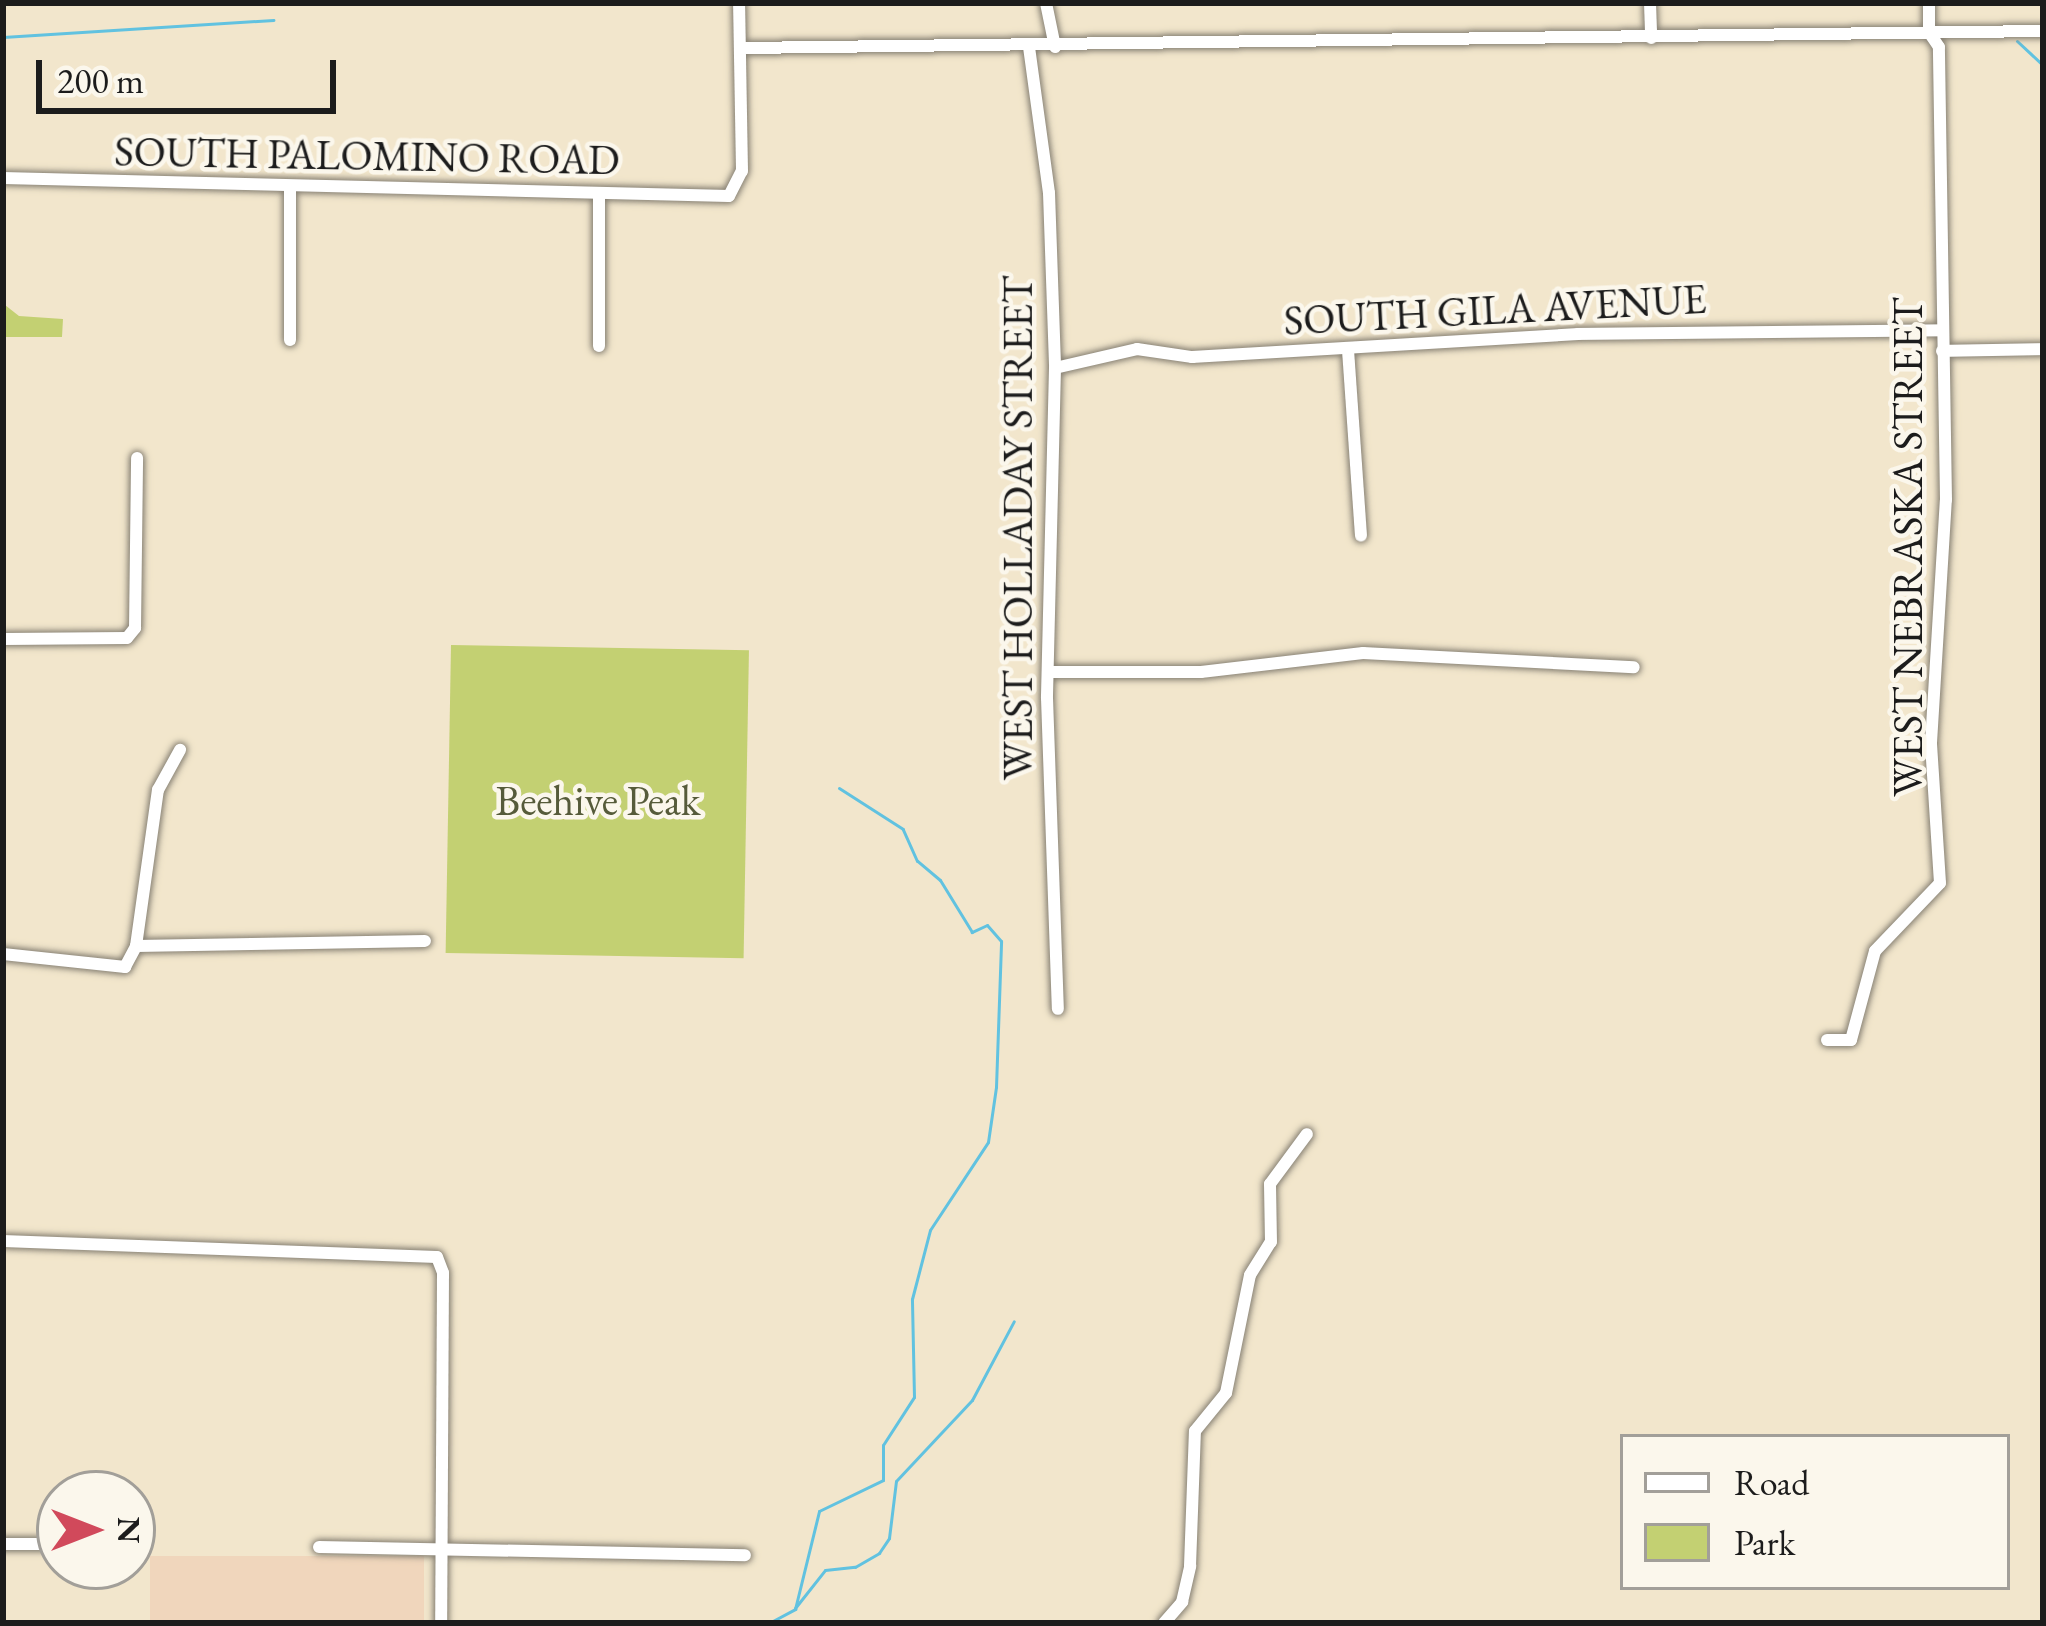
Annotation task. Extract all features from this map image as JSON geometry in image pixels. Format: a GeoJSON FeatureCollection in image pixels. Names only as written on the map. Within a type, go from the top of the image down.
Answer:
{"type":"FeatureCollection","features":[{"type":"Feature","properties":{"kind":"street"},"geometry":{"type":"LineString","coordinates":[[739,3],[744,48],[2043,31]]}},
{"type":"Feature","properties":{"kind":"street"},"geometry":{"type":"LineString","coordinates":[[1046,3],[1055,47]]}},
{"type":"Feature","properties":{"kind":"street"},"geometry":{"type":"LineString","coordinates":[[1650,3],[1651,38]]}},
{"type":"Feature","properties":{"kind":"street","name":"WEST NEBRASKA STREET"},"geometry":{"type":"LineString","coordinates":[[1827,1040],[1851,1040],[1875,951],[1940,883],[1931,743],[1946,500],[1940,47],[1929,32],[1929,3]]}},
{"type":"Feature","properties":{"kind":"street","name":"WEST HOLLADAY STREET"},"geometry":{"type":"LineString","coordinates":[[1029,47],[1048,193],[1055,368],[1048,672],[1058,1009]]}},
{"type":"Feature","properties":{"kind":"street","name":"SOUTH PALOMINO ROAD"},"geometry":{"type":"LineString","coordinates":[[3,178],[728,196],[742,171],[744,48]]}},
{"type":"Feature","properties":{"kind":"street"},"geometry":{"type":"LineString","coordinates":[[290,188],[290,340]]}},
{"type":"Feature","properties":{"kind":"street"},"geometry":{"type":"LineString","coordinates":[[599,194],[599,346]]}},
{"type":"Feature","properties":{"kind":"street","name":"SOUTH GILA AVENUE"},"geometry":{"type":"LineString","coordinates":[[1055,368],[1137,349],[1192,357],[1578,334],[1942,330]]}},
{"type":"Feature","properties":{"kind":"street"},"geometry":{"type":"LineString","coordinates":[[1942,351],[2043,349]]}},
{"type":"Feature","properties":{"kind":"street"},"geometry":{"type":"LineString","coordinates":[[1348,350],[1360,536]]}},
{"type":"Feature","properties":{"kind":"street"},"geometry":{"type":"LineString","coordinates":[[3,639],[127,638],[137,612],[137,458]]}},
{"type":"Feature","properties":{"kind":"street"},"geometry":{"type":"LineString","coordinates":[[1048,672],[1201,672],[1363,653],[1634,667]]}},
{"type":"Feature","properties":{"kind":"street"},"geometry":{"type":"LineString","coordinates":[[3,954],[125,967],[136,946],[158,790],[180,750]]}},
{"type":"Feature","properties":{"kind":"street"},"geometry":{"type":"LineString","coordinates":[[136,946],[425,941]]}},
{"type":"Feature","properties":{"kind":"street"},"geometry":{"type":"LineString","coordinates":[[1164,1623],[1182,1602],[1190,1566],[1195,1431],[1226,1393],[1250,1276],[1271,1242],[1270,1184],[1307,1134]]}},
{"type":"Feature","properties":{"kind":"street"},"geometry":{"type":"LineString","coordinates":[[3,1241],[437,1258],[443,1273],[441,1623]]}},
{"type":"Feature","properties":{"kind":"street"},"geometry":{"type":"LineString","coordinates":[[3,1544],[36,1544]]}},
{"type":"Feature","properties":{"kind":"street"},"geometry":{"type":"LineString","coordinates":[[319,1547],[745,1556]]}},
{"type":"Feature","properties":{"kind":"shaded area"},"geometry":{"type":"Polygon","coordinates":[[[156,1556],[424,1556],[424,1623],[150,1623],[156,1556]]]}},
{"type":"Feature","properties":{"kind":"green space"},"geometry":{"type":"Polygon","coordinates":[[[5,305],[19,316],[63,319],[62,337],[3,337],[5,305]]]}},
{"type":"Feature","properties":{"kind":"green space","name":"Beehive Peak"},"geometry":{"type":"Polygon","coordinates":[[[451,645],[749,650],[744,958],[446,953],[451,645]]]}},
{"type":"Feature","properties":{"kind":"waterway"},"geometry":{"type":"LineString","coordinates":[[3,37],[273,20]]}},
{"type":"Feature","properties":{"kind":"waterway"},"geometry":{"type":"LineString","coordinates":[[2017,41],[2043,65]]}},
{"type":"Feature","properties":{"kind":"waterway"},"geometry":{"type":"LineString","coordinates":[[769,1623],[795,1609],[819,1511],[883,1480],[883,1445],[914,1397],[912,1299],[930,1230],[988,1142],[996,1087],[1001,941],[987,925],[972,932],[940,880],[917,861],[903,829],[839,788]]}},
{"type":"Feature","properties":{"kind":"waterway"},"geometry":{"type":"LineString","coordinates":[[795,1608],[825,1570],[855,1567],[879,1553],[889,1538],[896,1481],[972,1400],[1014,1321]]}}]}
